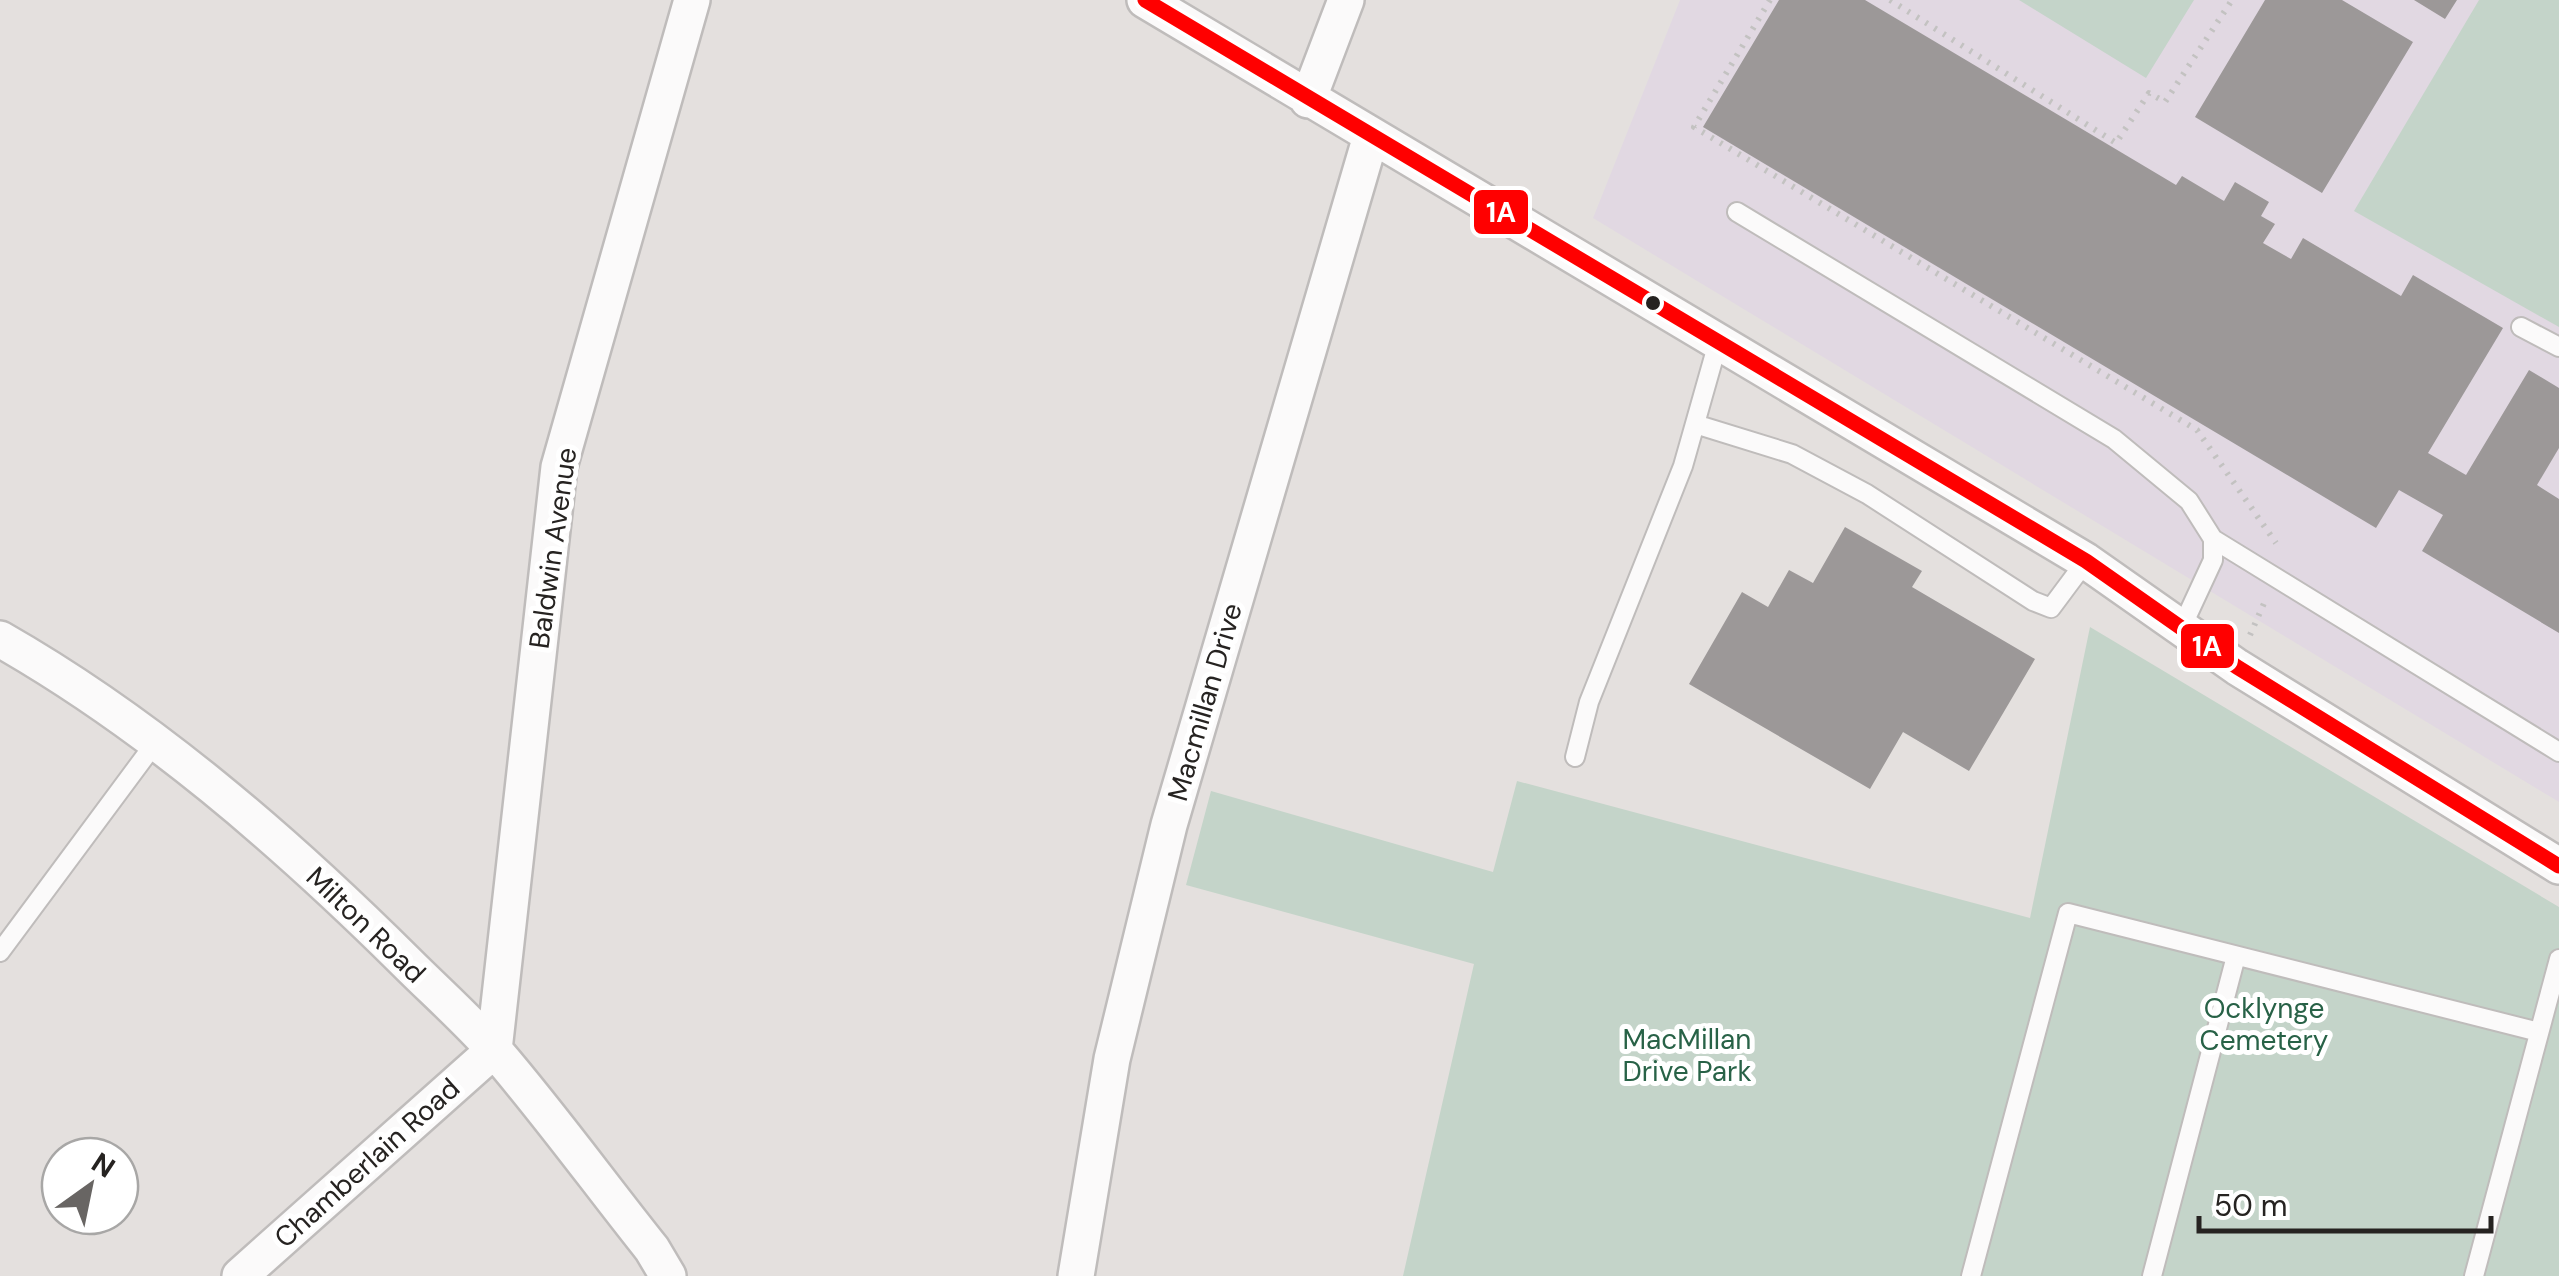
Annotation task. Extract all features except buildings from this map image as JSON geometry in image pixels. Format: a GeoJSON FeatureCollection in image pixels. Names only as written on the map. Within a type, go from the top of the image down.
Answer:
{"type":"FeatureCollection","features":[{"type":"Feature","properties":{"kind":"street","name":"Baldwin Avenue"},"geometry":{"type":"LineString","coordinates":[[494,1050],[559,468],[692,0]]}},
{"type":"Feature","properties":{"kind":"street"},"geometry":{"type":"LineString","coordinates":[[1145,0],[2086,560],[2237,667],[2559,866]]}},
{"type":"Feature","properties":{"kind":"street"},"geometry":{"type":"LineString","coordinates":[[1308,100],[1346,0]]}},
{"type":"Feature","properties":{"kind":"street","name":"Macmillan Drive"},"geometry":{"type":"LineString","coordinates":[[1076,1276],[1112,1058],[1169,825],[1371,136]]}},
{"type":"Feature","properties":{"kind":"street","name":"Milton Road"},"geometry":{"type":"LineString","coordinates":[[0,639],[38,660],[155,743],[259,825],[358,914],[494,1050],[652,1249],[668,1276]]}},
{"type":"Feature","properties":{"kind":"street","name":"Chamberlain Road"},"geometry":{"type":"LineString","coordinates":[[240,1276],[494,1050]]}},
{"type":"Feature","properties":{"kind":"lane"},"geometry":{"type":"LineString","coordinates":[[1737,212],[2114,439],[2189,501],[2213,539],[2559,752]]}},
{"type":"Feature","properties":{"kind":"lane"},"geometry":{"type":"LineString","coordinates":[[2521,326],[2559,347]]}},
{"type":"Feature","properties":{"kind":"lane"},"geometry":{"type":"LineString","coordinates":[[1575,756],[1589,702],[1676,483],[1719,339]]}},
{"type":"Feature","properties":{"kind":"lane"},"geometry":{"type":"LineString","coordinates":[[1696,424],[1792,454],[1867,494],[2034,601],[2051,608],[2086,560]]}},
{"type":"Feature","properties":{"kind":"lane"},"geometry":{"type":"LineString","coordinates":[[2180,629],[2213,560],[2213,539]]}},
{"type":"Feature","properties":{"kind":"lane"},"geometry":{"type":"LineString","coordinates":[[0,952],[155,743]]}},
{"type":"Feature","properties":{"kind":"lane"},"geometry":{"type":"LineString","coordinates":[[1971,1276],[2068,913],[2540,1032]]}},
{"type":"Feature","properties":{"kind":"lane"},"geometry":{"type":"LineString","coordinates":[[2152,1276],[2236,956]]}},
{"type":"Feature","properties":{"kind":"lane"},"geometry":{"type":"LineString","coordinates":[[2474,1276],[2559,959]]}},
{"type":"Feature","properties":{"kind":"path"},"geometry":{"type":"LineString","coordinates":[[1770,0],[1694,127],[2197,430],[2282,552],[2237,667]]}},
{"type":"Feature","properties":{"kind":"path"},"geometry":{"type":"LineString","coordinates":[[1890,0],[2116,143],[2149,93],[2166,102],[2232,0]]}},
{"type":"Feature","properties":{"kind":"shaded area"},"geometry":{"type":"Polygon","coordinates":[[[1680,0],[2559,0],[2559,802],[1593,218],[1680,0]]]}},
{"type":"Feature","properties":{"kind":"green space"},"geometry":{"type":"Polygon","coordinates":[[[2019,0],[2194,0],[2146,78],[2019,0]]]}},
{"type":"Feature","properties":{"kind":"green space"},"geometry":{"type":"Polygon","coordinates":[[[2479,0],[2559,0],[2559,327],[2354,211],[2479,0]]]}},
{"type":"Feature","properties":{"kind":"green space"},"geometry":{"type":"Polygon","coordinates":[[[2090,627],[2559,907],[2559,1276],[1403,1276],[1474,964],[1186,885],[1211,791],[1493,872],[1517,781],[2030,918],[2090,627]]]}},
{"type":"Feature","properties":{"kind":"transit line","name":"1A"},"geometry":{"type":"LineString","coordinates":[[1145,0],[2086,561],[2237,667],[2559,866]]}},
{"type":"Feature","properties":{"kind":"park label","name":"Ocklynge Cemetery"},"geometry":{"type":"Point","coordinates":[2264,1024]}},
{"type":"Feature","properties":{"kind":"park label","name":"MacMillan Drive Park"},"geometry":{"type":"Point","coordinates":[1687,1055]}}]}
